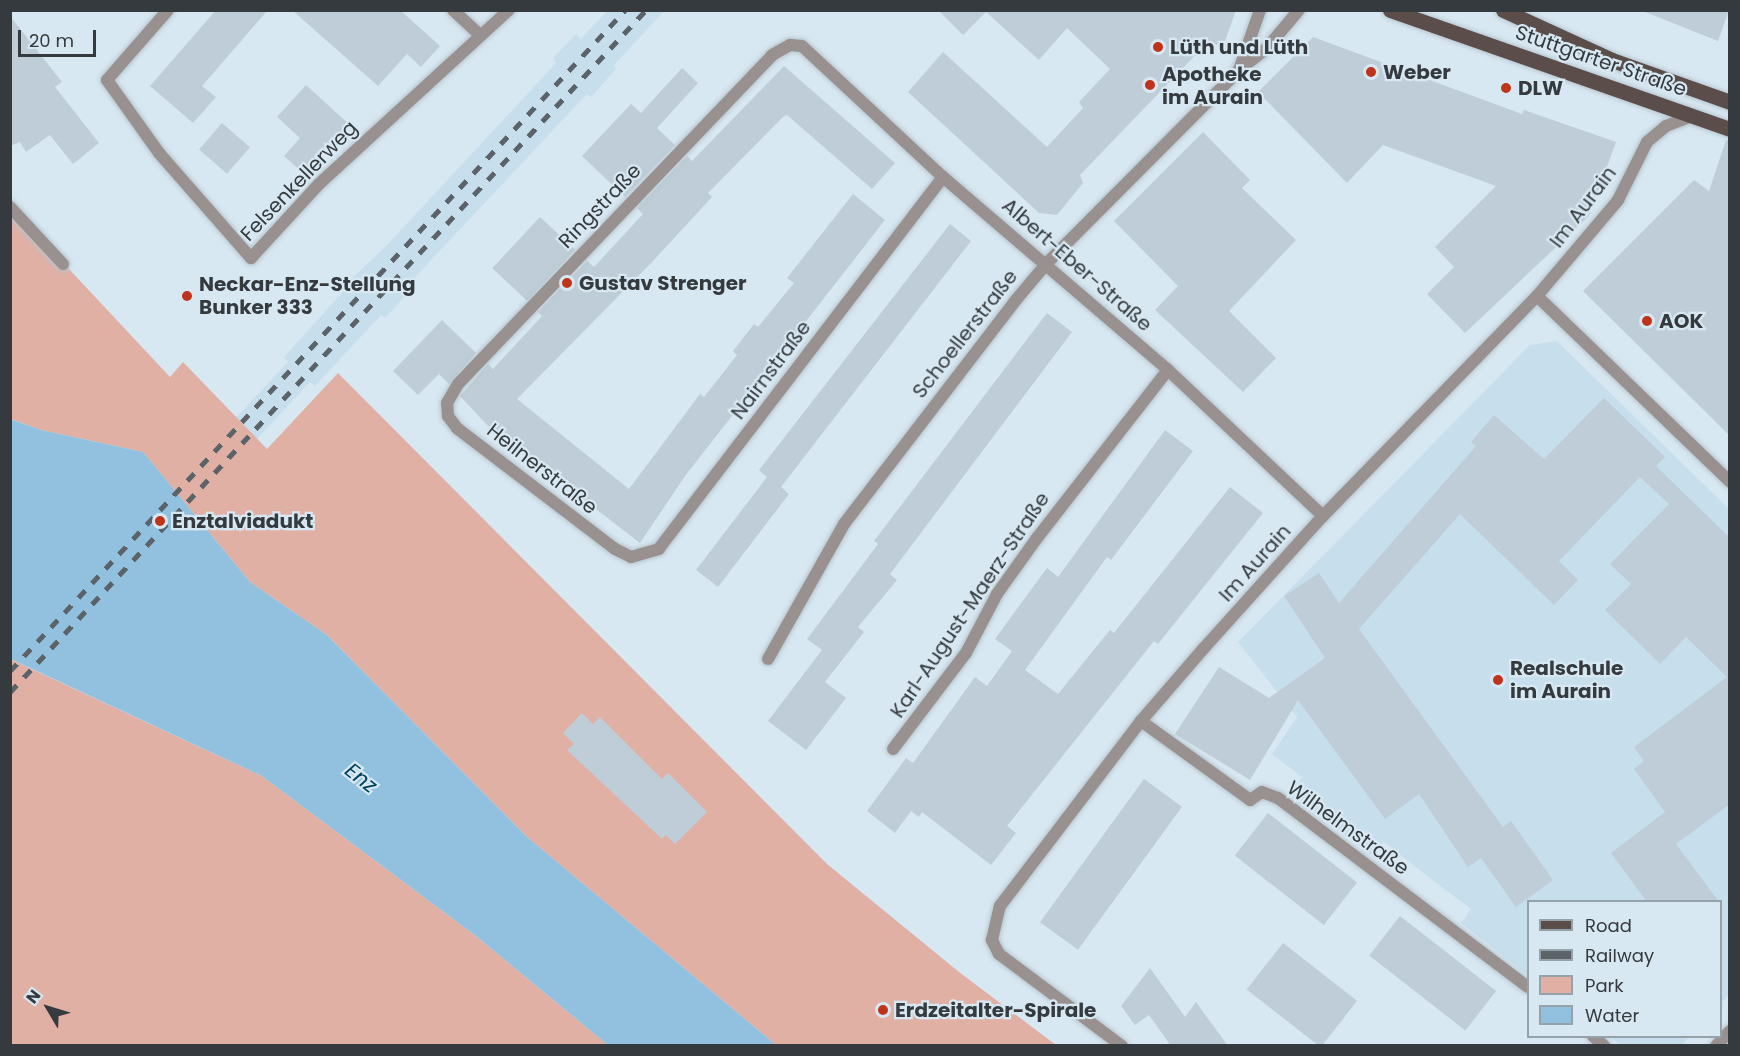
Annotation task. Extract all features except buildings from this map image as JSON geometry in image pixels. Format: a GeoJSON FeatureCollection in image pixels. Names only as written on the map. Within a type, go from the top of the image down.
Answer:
{"type":"FeatureCollection","features":[{"type":"Feature","properties":{"kind":"main road","name":"Stuttgarter Straße"},"geometry":{"type":"LineString","coordinates":[[1390,10],[1730,129]]}},
{"type":"Feature","properties":{"kind":"main road","name":"Stuttgarter Straße"},"geometry":{"type":"LineString","coordinates":[[1503,10],[1601,56],[1730,102]]}},
{"type":"Feature","properties":{"kind":"street","name":"Felsenkellerweg"},"geometry":{"type":"LineString","coordinates":[[168,10],[106,80],[159,153],[250,258],[319,184],[509,10]]}},
{"type":"Feature","properties":{"kind":"street"},"geometry":{"type":"LineString","coordinates":[[453,10],[480,35]]}},
{"type":"Feature","properties":{"kind":"street","name":"Schoellerstraße"},"geometry":{"type":"LineString","coordinates":[[1239,70],[1260,10]]}},
{"type":"Feature","properties":{"kind":"street","name":"Schoellerstraße"},"geometry":{"type":"LineString","coordinates":[[768,659],[844,524],[1047,263],[1239,70],[1266,49],[1299,10]]}},
{"type":"Feature","properties":{"kind":"street","name":"Ringstraße"},"geometry":{"type":"LineString","coordinates":[[448,416],[447,403],[458,384],[772,55],[790,45],[802,46]]}},
{"type":"Feature","properties":{"kind":"street","name":"Albert-Eber-Straße"},"geometry":{"type":"LineString","coordinates":[[802,46],[943,177],[1047,263],[1168,369],[1323,516]]}},
{"type":"Feature","properties":{"kind":"street","name":"Im Aurain"},"geometry":{"type":"LineString","coordinates":[[1122,1046],[1013,967],[999,954],[992,940],[993,924],[1014,886],[1141,721],[1323,516],[1537,296],[1618,200],[1647,141],[1666,126],[1692,116]]}},
{"type":"Feature","properties":{"kind":"street","name":"Nairnstraße"},"geometry":{"type":"LineString","coordinates":[[615,549],[631,557],[659,549],[943,177]]}},
{"type":"Feature","properties":{"kind":"street"},"geometry":{"type":"LineString","coordinates":[[10,207],[63,264]]}},
{"type":"Feature","properties":{"kind":"street"},"geometry":{"type":"LineString","coordinates":[[1537,296],[1730,482]]}},
{"type":"Feature","properties":{"kind":"street","name":"Karl-August-Maerz-Straße"},"geometry":{"type":"LineString","coordinates":[[893,749],[966,653],[997,594],[1168,369]]}},
{"type":"Feature","properties":{"kind":"street","name":"Heilnerstraße"},"geometry":{"type":"LineString","coordinates":[[448,416],[457,428],[615,549]]}},
{"type":"Feature","properties":{"kind":"street","name":"Wilhelmstraße"},"geometry":{"type":"LineString","coordinates":[[1141,721],[1250,800],[1262,792],[1278,798],[1527,986]]}},
{"type":"Feature","properties":{"kind":"street"},"geometry":{"type":"LineString","coordinates":[[1716,1046],[1730,1031]]}},
{"type":"Feature","properties":{"kind":"shaded area"},"geometry":{"type":"Polygon","coordinates":[[[607,11],[664,11],[614,65],[616,69],[591,97],[587,94],[402,291],[406,295],[385,318],[381,315],[315,386],[310,382],[11,703],[10,660],[288,362],[284,357],[347,287],[345,285],[387,245],[556,63],[553,58],[576,34],[581,39],[607,11]]]}},
{"type":"Feature","properties":{"kind":"shaded area","name":"Realschule im Aurain"},"geometry":{"type":"Polygon","coordinates":[[[1557,341],[1729,509],[1729,994],[1722,1002],[1722,900],[1527,900],[1527,974],[1461,923],[1471,909],[1384,842],[1373,856],[1290,793],[1302,777],[1272,754],[1297,717],[1238,642],[1530,345],[1557,341]]]}},
{"type":"Feature","properties":{"kind":"shaded area"},"geometry":{"type":"Polygon","coordinates":[[[1610,1038],[1688,1038],[1681,1046],[1621,1045],[1610,1038]]]}},
{"type":"Feature","properties":{"kind":"green space"},"geometry":{"type":"Polygon","coordinates":[[[11,207],[170,377],[183,362],[267,449],[338,373],[827,864],[959,972],[1056,1045],[776,1045],[526,836],[327,635],[250,582],[143,452],[41,430],[11,419],[11,207]]]}},
{"type":"Feature","properties":{"kind":"green space"},"geometry":{"type":"Polygon","coordinates":[[[10,659],[262,776],[476,936],[608,1045],[11,1045],[10,659]]]}},
{"type":"Feature","properties":{"kind":"water","name":"Enz"},"geometry":{"type":"Polygon","coordinates":[[[10,419],[41,430],[143,452],[250,582],[327,635],[526,836],[776,1045],[608,1045],[476,936],[262,776],[11,659],[10,419]]]}},
{"type":"Feature","properties":{"kind":"railway"},"geometry":{"type":"LineString","coordinates":[[10,671],[625,10]]}},
{"type":"Feature","properties":{"kind":"railway"},"geometry":{"type":"LineString","coordinates":[[10,692],[646,10]]}},
{"type":"Feature","properties":{"kind":"place","name":"Lüth und Lüth"},"geometry":{"type":"Point","coordinates":[1158,47]}},
{"type":"Feature","properties":{"kind":"place","name":"Weber"},"geometry":{"type":"Point","coordinates":[1371,72]}},
{"type":"Feature","properties":{"kind":"place","name":"Apotheke im Aurain"},"geometry":{"type":"Point","coordinates":[1150,85]}},
{"type":"Feature","properties":{"kind":"place","name":"DLW"},"geometry":{"type":"Point","coordinates":[1506,88]}},
{"type":"Feature","properties":{"kind":"place","name":"Gustav Strenger"},"geometry":{"type":"Point","coordinates":[567,283]}},
{"type":"Feature","properties":{"kind":"place","name":"Neckar-Enz-Stellung Bunker 333"},"geometry":{"type":"Point","coordinates":[187,296]}},
{"type":"Feature","properties":{"kind":"place","name":"AOK"},"geometry":{"type":"Point","coordinates":[1647,321]}},
{"type":"Feature","properties":{"kind":"place","name":"Enztalviadukt"},"geometry":{"type":"Point","coordinates":[160,521]}},
{"type":"Feature","properties":{"kind":"place","name":"Realschule im Aurain"},"geometry":{"type":"Point","coordinates":[1498,680]}},
{"type":"Feature","properties":{"kind":"place","name":"Erdzeitalter-Spirale"},"geometry":{"type":"Point","coordinates":[883,1010]}}]}
